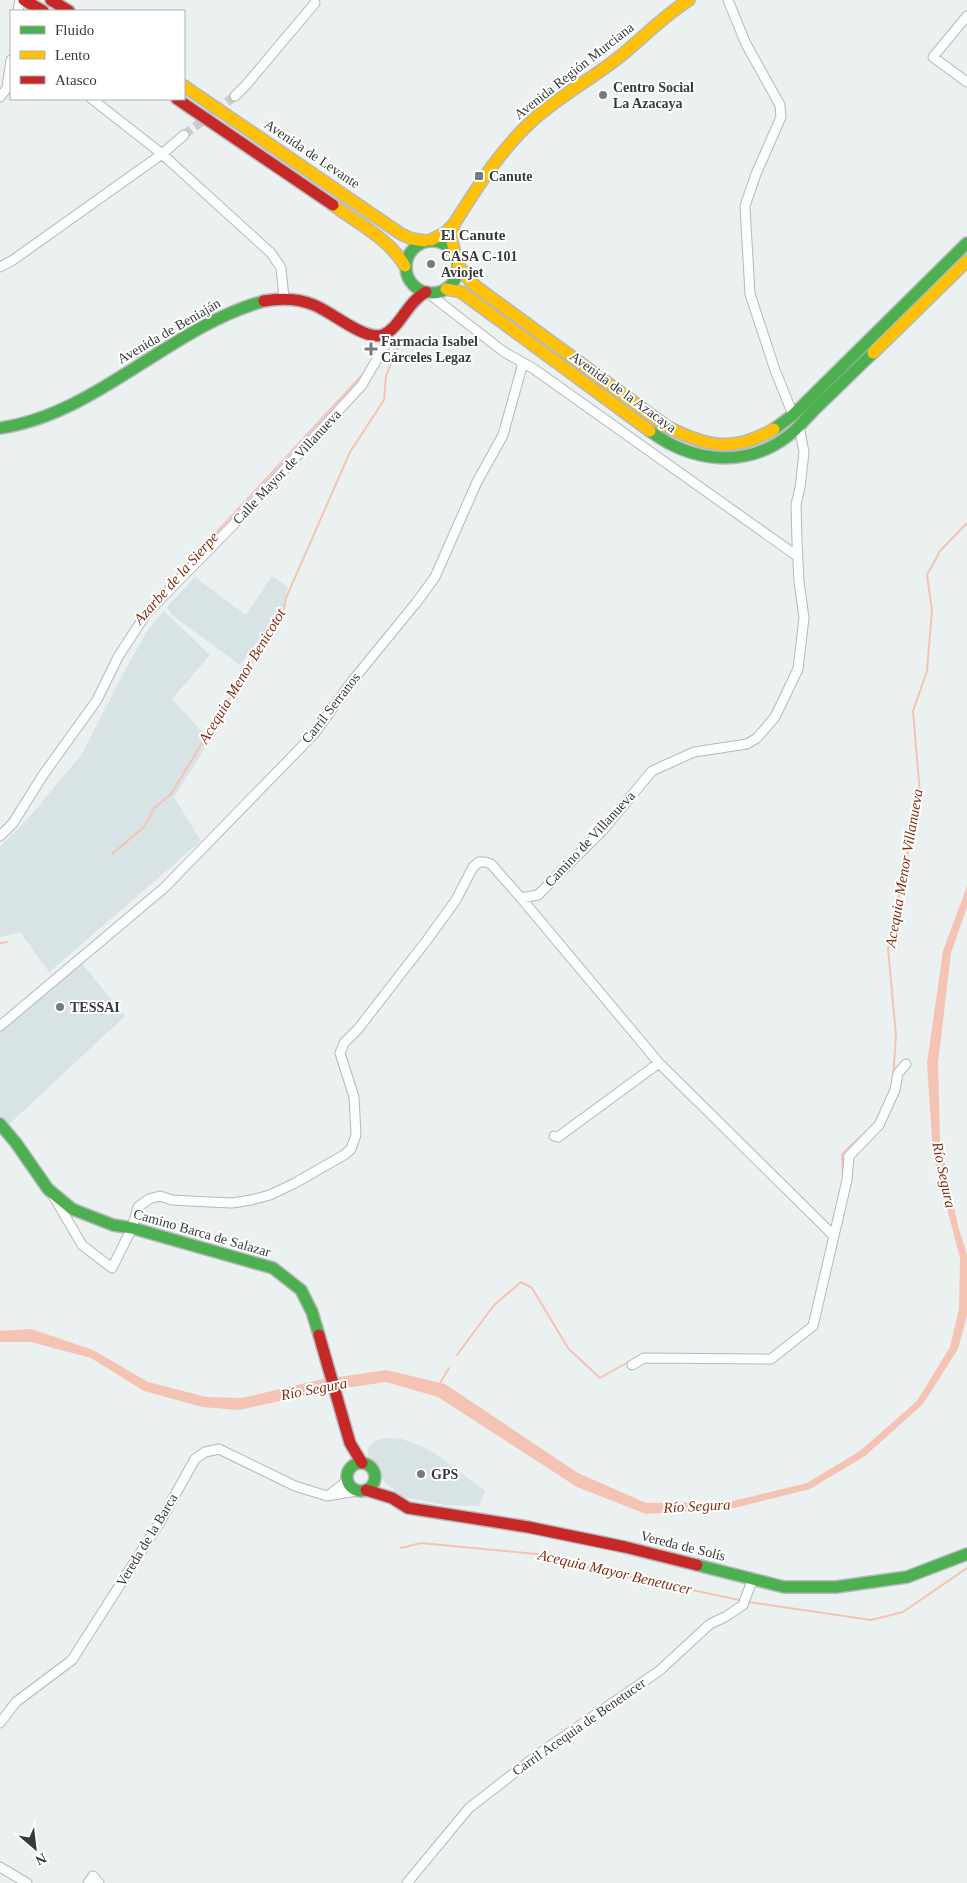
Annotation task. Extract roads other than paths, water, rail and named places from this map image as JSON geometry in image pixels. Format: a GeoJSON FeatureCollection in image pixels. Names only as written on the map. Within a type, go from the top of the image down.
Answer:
{"type":"FeatureCollection","features":[{"type":"Feature","properties":{"kind":"main road"},"geometry":{"type":"LineString","coordinates":[[24,0],[40,10]]}},
{"type":"Feature","properties":{"kind":"main road"},"geometry":{"type":"LineString","coordinates":[[51,0],[68,10]]}},
{"type":"Feature","properties":{"kind":"main road","name":"Avenida Región Murciana"},"geometry":{"type":"LineString","coordinates":[[428,241],[445,233],[454,224],[501,156],[531,122],[612,62],[670,13],[689,0]]}},
{"type":"Feature","properties":{"kind":"main road","name":"Avenida de Levante"},"geometry":{"type":"LineString","coordinates":[[185,87],[401,234],[412,239],[428,241]]}},
{"type":"Feature","properties":{"kind":"main road"},"geometry":{"type":"LineString","coordinates":[[178,100],[324,198],[397,253],[405,266],[408,278],[409,292],[403,313]]}},
{"type":"Feature","properties":{"kind":"main road"},"geometry":{"type":"LineString","coordinates":[[408,278],[416,287],[434,293],[446,289],[455,279],[456,260],[451,237],[454,224]]}},
{"type":"Feature","properties":{"kind":"main road"},"geometry":{"type":"LineString","coordinates":[[405,266],[411,250],[428,241],[437,241],[447,245],[456,260]]}},
{"type":"Feature","properties":{"kind":"main road","name":"Avenida de la Azacaya"},"geometry":{"type":"LineString","coordinates":[[456,260],[470,281],[478,288],[666,426],[681,435],[709,444],[739,444],[766,435],[793,415],[967,243]]}},
{"type":"Feature","properties":{"kind":"main road","name":"Avenida de la Azacaya"},"geometry":{"type":"LineString","coordinates":[[446,289],[461,292],[658,437],[687,453],[706,458],[723,459],[740,457],[772,446],[799,426],[967,261]]}},
{"type":"Feature","properties":{"kind":"main road"},"geometry":{"type":"LineString","coordinates":[[388,332],[417,297],[427,292]]}},
{"type":"Feature","properties":{"kind":"main road","name":"Avenida de Beniaján"},"geometry":{"type":"LineString","coordinates":[[0,428],[30,421],[90,395],[189,334],[222,316],[253,304],[292,298],[316,305],[369,335],[378,336],[388,332]]}},
{"type":"Feature","properties":{"kind":"main road","name":"Camino Barca de Salazar"},"geometry":{"type":"LineString","coordinates":[[0,1124],[16,1143],[49,1190],[72,1209],[113,1225],[132,1228],[273,1268],[301,1290],[312,1312],[323,1346],[350,1444],[362,1463]]}},
{"type":"Feature","properties":{"kind":"main road","name":"Camino Barca de Salazar"},"geometry":{"type":"LineString","coordinates":[[350,1444],[350,1468]]}},
{"type":"Feature","properties":{"kind":"main road"},"geometry":{"type":"LineString","coordinates":[[357,1463],[362,1463],[372,1468],[375,1480],[370,1488],[362,1491],[353,1489],[347,1482],[347,1472],[357,1463]]}},
{"type":"Feature","properties":{"kind":"main road","name":"Vereda de Solís"},"geometry":{"type":"LineString","coordinates":[[375,1480],[392,1498],[408,1508],[528,1527],[625,1546],[784,1586],[836,1587],[907,1577],[967,1554]]}},
{"type":"Feature","properties":{"kind":"main road","name":"Vereda de Solís"},"geometry":{"type":"LineString","coordinates":[[362,1491],[392,1498]]}},
{"type":"Feature","properties":{"kind":"street"},"geometry":{"type":"LineString","coordinates":[[728,0],[746,44],[780,104],[781,117],[756,174],[745,206],[750,294],[775,370],[793,415]]}},
{"type":"Feature","properties":{"kind":"street"},"geometry":{"type":"LineString","coordinates":[[235,96],[315,3]]}},
{"type":"Feature","properties":{"kind":"street"},"geometry":{"type":"LineString","coordinates":[[967,16],[933,57],[967,82]]}},
{"type":"Feature","properties":{"kind":"street"},"geometry":{"type":"LineString","coordinates":[[0,97],[7,88],[10,67]]}},
{"type":"Feature","properties":{"kind":"street"},"geometry":{"type":"LineString","coordinates":[[93,100],[162,154],[271,254],[279,263],[284,281],[284,298]]}},
{"type":"Feature","properties":{"kind":"street"},"geometry":{"type":"LineString","coordinates":[[0,267],[13,260],[162,154],[184,135]]}},
{"type":"Feature","properties":{"kind":"street"},"geometry":{"type":"LineString","coordinates":[[427,292],[504,352],[534,369],[797,556]]}},
{"type":"Feature","properties":{"kind":"street","name":"Calle Mayor de Villanueva"},"geometry":{"type":"LineString","coordinates":[[0,836],[13,823],[43,775],[97,700],[118,657],[146,614],[236,522],[362,386],[387,342],[388,332]]}},
{"type":"Feature","properties":{"kind":"street","name":"Carril Serranos"},"geometry":{"type":"LineString","coordinates":[[0,1026],[164,888],[314,734],[353,680],[435,577],[477,482],[504,435],[523,363]]}},
{"type":"Feature","properties":{"kind":"street","name":"Camino de Villanueva"},"geometry":{"type":"LineString","coordinates":[[521,898],[538,895],[602,830],[652,770],[694,752],[747,744],[757,738],[774,717],[798,670],[804,618],[797,556],[796,504],[800,488],[804,452],[799,426]]}},
{"type":"Feature","properties":{"kind":"street"},"geometry":{"type":"LineString","coordinates":[[49,1190],[82,1245],[112,1268],[132,1228],[138,1207],[149,1199],[160,1196],[172,1200],[232,1203],[251,1200],[270,1195],[296,1183],[344,1155],[351,1149],[356,1135],[354,1097],[340,1053],[344,1043],[358,1029],[456,900],[473,867],[479,862],[485,862],[491,864],[521,898],[659,1063],[834,1236]]}},
{"type":"Feature","properties":{"kind":"street"},"geometry":{"type":"LineString","coordinates":[[554,1136],[558,1136],[659,1063]]}},
{"type":"Feature","properties":{"kind":"street"},"geometry":{"type":"LineString","coordinates":[[632,1365],[644,1358],[771,1359],[813,1326],[847,1180],[849,1156],[880,1124],[895,1090],[898,1073],[906,1064]]}},
{"type":"Feature","properties":{"kind":"street","name":"Vereda de la Barca"},"geometry":{"type":"LineString","coordinates":[[0,1723],[16,1702],[72,1660],[160,1522],[195,1459],[206,1452],[219,1450],[295,1486],[327,1496]]}},
{"type":"Feature","properties":{"kind":"street"},"geometry":{"type":"LineString","coordinates":[[327,1496],[347,1482]]}},
{"type":"Feature","properties":{"kind":"street"},"geometry":{"type":"LineString","coordinates":[[327,1496],[362,1491]]}},
{"type":"Feature","properties":{"kind":"street","name":"Carril Acequia de Benetucer"},"geometry":{"type":"LineString","coordinates":[[407,1883],[469,1808],[540,1752],[659,1671],[710,1624],[743,1605],[753,1578]]}},
{"type":"Feature","properties":{"kind":"street"},"geometry":{"type":"LineString","coordinates":[[0,1867],[27,1883]]}},
{"type":"Feature","properties":{"kind":"street"},"geometry":{"type":"LineString","coordinates":[[88,1883],[93,1876],[99,1883]]}},
{"type":"Feature","properties":{"kind":"water","name":"Río Segura"},"geometry":{"type":"Polygon","coordinates":[[[967,886],[967,907],[951,953],[938,1063],[940,1141],[958,1226],[967,1255],[967,1315],[958,1349],[923,1404],[865,1456],[810,1489],[730,1509],[646,1514],[577,1487],[438,1397],[386,1382],[324,1391],[239,1410],[202,1407],[144,1391],[91,1358],[31,1342],[0,1342],[0,1331],[31,1329],[93,1350],[148,1382],[206,1397],[242,1398],[318,1380],[386,1370],[445,1384],[578,1473],[646,1503],[729,1502],[807,1483],[860,1451],[917,1401],[950,1347],[959,1309],[960,1258],[933,1155],[927,1063],[943,951],[967,886]]]}},
{"type":"Feature","properties":{"kind":"waterway","name":"Acequia Menor Benicotot"},"geometry":{"type":"LineString","coordinates":[[112,854],[144,827],[154,808],[171,794],[284,609],[286,598],[350,452],[384,400],[386,376],[400,341]]}},
{"type":"Feature","properties":{"kind":"waterway","name":"Azarbe de la Sierpe"},"geometry":{"type":"LineString","coordinates":[[166,587],[363,374]]}},
{"type":"Feature","properties":{"kind":"waterway","name":"Acequia Menor Villanueva"},"geometry":{"type":"LineString","coordinates":[[893,1079],[896,1035],[888,949],[920,794],[913,711],[927,671],[932,610],[927,575],[940,551],[967,523]]}},
{"type":"Feature","properties":{"kind":"waterway","name":"Azarbe de la Sierpe"},"geometry":{"type":"LineString","coordinates":[[130,631],[141,614]]}},
{"type":"Feature","properties":{"kind":"waterway","name":"Azarbe de la Sierpe"},"geometry":{"type":"LineString","coordinates":[[6,825],[17,808]]}},
{"type":"Feature","properties":{"kind":"waterway","name":"Acequia Menor Benicotot"},"geometry":{"type":"LineString","coordinates":[[0,943],[7,942]]}},
{"type":"Feature","properties":{"kind":"waterway","name":"Acequia Menor Villanueva"},"geometry":{"type":"LineString","coordinates":[[843,1175],[842,1154],[867,1131]]}},
{"type":"Feature","properties":{"kind":"waterway","name":"Acequia Menor Villanueva"},"geometry":{"type":"LineString","coordinates":[[457,1355],[494,1305],[521,1282],[532,1288],[568,1348],[600,1378],[630,1361]]}},
{"type":"Feature","properties":{"kind":"waterway","name":"Acequia Menor Villanueva"},"geometry":{"type":"LineString","coordinates":[[440,1383],[449,1368]]}},
{"type":"Feature","properties":{"kind":"waterway","name":"Acequia Mayor Benetucer"},"geometry":{"type":"LineString","coordinates":[[401,1548],[421,1543],[546,1555],[580,1566],[739,1600]]}},
{"type":"Feature","properties":{"kind":"waterway","name":"Acequia Mayor Benetucer"},"geometry":{"type":"LineString","coordinates":[[748,1602],[871,1620],[903,1612],[967,1568]]}},
{"type":"Feature","properties":{"kind":"tunnel"},"geometry":{"type":"LineString","coordinates":[[184,135],[235,96]]}},
{"type":"Feature","properties":{"kind":"place","name":"Centro Social La Azacaya"},"geometry":{"type":"Point","coordinates":[603,95]}},
{"type":"Feature","properties":{"kind":"place","name":"Canute"},"geometry":{"type":"Point","coordinates":[479,176]}},
{"type":"Feature","properties":{"kind":"place","name":"CASA C-101 Aviojet"},"geometry":{"type":"Point","coordinates":[431,264]}},
{"type":"Feature","properties":{"kind":"place","name":"Farmacia Isabel Cárceles Legaz"},"geometry":{"type":"Point","coordinates":[371,349]}},
{"type":"Feature","properties":{"kind":"place","name":"TESSAI"},"geometry":{"type":"Point","coordinates":[60,1007]}},
{"type":"Feature","properties":{"kind":"place","name":"GPS"},"geometry":{"type":"Point","coordinates":[421,1474]}},
{"type":"Feature","properties":{"kind":"district","name":"El Canute"},"geometry":{"type":"Point","coordinates":[473,235]}}]}
